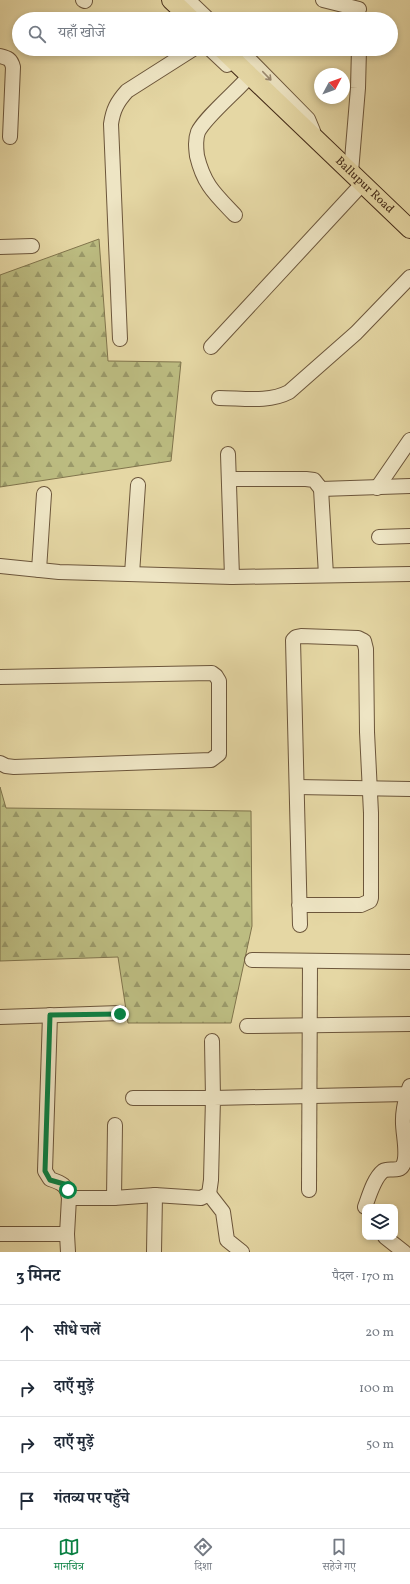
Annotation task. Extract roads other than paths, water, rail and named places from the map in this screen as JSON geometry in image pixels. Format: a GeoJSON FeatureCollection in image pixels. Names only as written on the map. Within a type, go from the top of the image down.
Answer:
{"type":"FeatureCollection","features":[{"type":"Feature","properties":{"kind":"main road"},"geometry":{"type":"LineString","coordinates":[[171,0],[184,12]]}},
{"type":"Feature","properties":{"kind":"main road","name":"Ballupur Road"},"geometry":{"type":"LineString","coordinates":[[229,56],[410,228]]}},
{"type":"Feature","properties":{"kind":"street"},"geometry":{"type":"LineString","coordinates":[[161,0],[173,12]]}},
{"type":"Feature","properties":{"kind":"street"},"geometry":{"type":"LineString","coordinates":[[188,0],[201,12]]}},
{"type":"Feature","properties":{"kind":"street"},"geometry":{"type":"LineString","coordinates":[[323,0],[359,9]]}},
{"type":"Feature","properties":{"kind":"street"},"geometry":{"type":"LineString","coordinates":[[0,56],[9,58],[12,61],[10,137]]}},
{"type":"Feature","properties":{"kind":"street"},"geometry":{"type":"LineString","coordinates":[[120,339],[111,124],[113,109],[118,100],[127,91],[182,56]]}},
{"type":"Feature","properties":{"kind":"street"},"geometry":{"type":"LineString","coordinates":[[217,56],[298,132],[318,142]]}},
{"type":"Feature","properties":{"kind":"street"},"geometry":{"type":"LineString","coordinates":[[246,56],[308,119],[318,142]]}},
{"type":"Feature","properties":{"kind":"street"},"geometry":{"type":"LineString","coordinates":[[211,347],[357,178],[359,56]]}},
{"type":"Feature","properties":{"kind":"street"},"geometry":{"type":"LineString","coordinates":[[235,215],[211,190],[205,180],[200,168],[196,149],[196,140],[202,126],[244,82]]}},
{"type":"Feature","properties":{"kind":"street"},"geometry":{"type":"LineString","coordinates":[[0,247],[32,246]]}},
{"type":"Feature","properties":{"kind":"street"},"geometry":{"type":"LineString","coordinates":[[219,398],[268,399],[279,397],[289,392],[356,333],[410,276]]}},
{"type":"Feature","properties":{"kind":"street"},"geometry":{"type":"LineString","coordinates":[[377,488],[410,440]]}},
{"type":"Feature","properties":{"kind":"street"},"geometry":{"type":"LineString","coordinates":[[228,454],[232,577]]}},
{"type":"Feature","properties":{"kind":"street"},"geometry":{"type":"LineString","coordinates":[[229,479],[314,480],[321,489],[326,575]]}},
{"type":"Feature","properties":{"kind":"street"},"geometry":{"type":"LineString","coordinates":[[132,574],[138,485]]}},
{"type":"Feature","properties":{"kind":"street"},"geometry":{"type":"LineString","coordinates":[[321,489],[410,486]]}},
{"type":"Feature","properties":{"kind":"street"},"geometry":{"type":"LineString","coordinates":[[39,570],[44,494]]}},
{"type":"Feature","properties":{"kind":"street"},"geometry":{"type":"LineString","coordinates":[[379,537],[410,536]]}},
{"type":"Feature","properties":{"kind":"street"},"geometry":{"type":"LineString","coordinates":[[0,566],[59,572],[232,577],[410,574]]}},
{"type":"Feature","properties":{"kind":"street"},"geometry":{"type":"LineString","coordinates":[[299,905],[361,905],[370,901],[372,859],[367,732],[366,645],[364,641],[358,638],[301,636],[296,637],[293,640],[294,717],[298,787],[299,905],[300,925]]}},
{"type":"Feature","properties":{"kind":"street"},"geometry":{"type":"LineString","coordinates":[[0,677],[212,673],[219,681],[219,754],[210,760],[14,767],[6,766],[0,763]]}},
{"type":"Feature","properties":{"kind":"street"},"geometry":{"type":"LineString","coordinates":[[298,787],[410,789]]}},
{"type":"Feature","properties":{"kind":"street"},"geometry":{"type":"LineString","coordinates":[[252,960],[410,962]]}},
{"type":"Feature","properties":{"kind":"street"},"geometry":{"type":"LineString","coordinates":[[309,1190],[308,1095],[310,961]]}},
{"type":"Feature","properties":{"kind":"street"},"geometry":{"type":"LineString","coordinates":[[0,1016],[120,1014]]}},
{"type":"Feature","properties":{"kind":"street"},"geometry":{"type":"LineString","coordinates":[[50,1015],[45,1171],[50,1180],[64,1184],[68,1190],[68,1252]]}},
{"type":"Feature","properties":{"kind":"street"},"geometry":{"type":"LineString","coordinates":[[247,1026],[410,1024]]}},
{"type":"Feature","properties":{"kind":"street"},"geometry":{"type":"LineString","coordinates":[[212,1041],[213,1098],[211,1180],[209,1194],[222,1210],[228,1246],[242,1252]]}},
{"type":"Feature","properties":{"kind":"street"},"geometry":{"type":"LineString","coordinates":[[132,1098],[213,1098],[409,1090],[403,1120],[405,1150],[403,1166],[399,1169],[385,1170],[382,1172],[377,1178],[366,1204]]}},
{"type":"Feature","properties":{"kind":"street"},"geometry":{"type":"LineString","coordinates":[[114,1198],[115,1126]]}},
{"type":"Feature","properties":{"kind":"street"},"geometry":{"type":"LineString","coordinates":[[69,1198],[114,1198],[156,1195],[201,1198],[209,1194]]}},
{"type":"Feature","properties":{"kind":"street"},"geometry":{"type":"LineString","coordinates":[[154,1252],[156,1195]]}},
{"type":"Feature","properties":{"kind":"street"},"geometry":{"type":"LineString","coordinates":[[0,1234],[67,1234]]}},
{"type":"Feature","properties":{"kind":"street"},"geometry":{"type":"LineString","coordinates":[[389,1240],[403,1252]]}}]}
